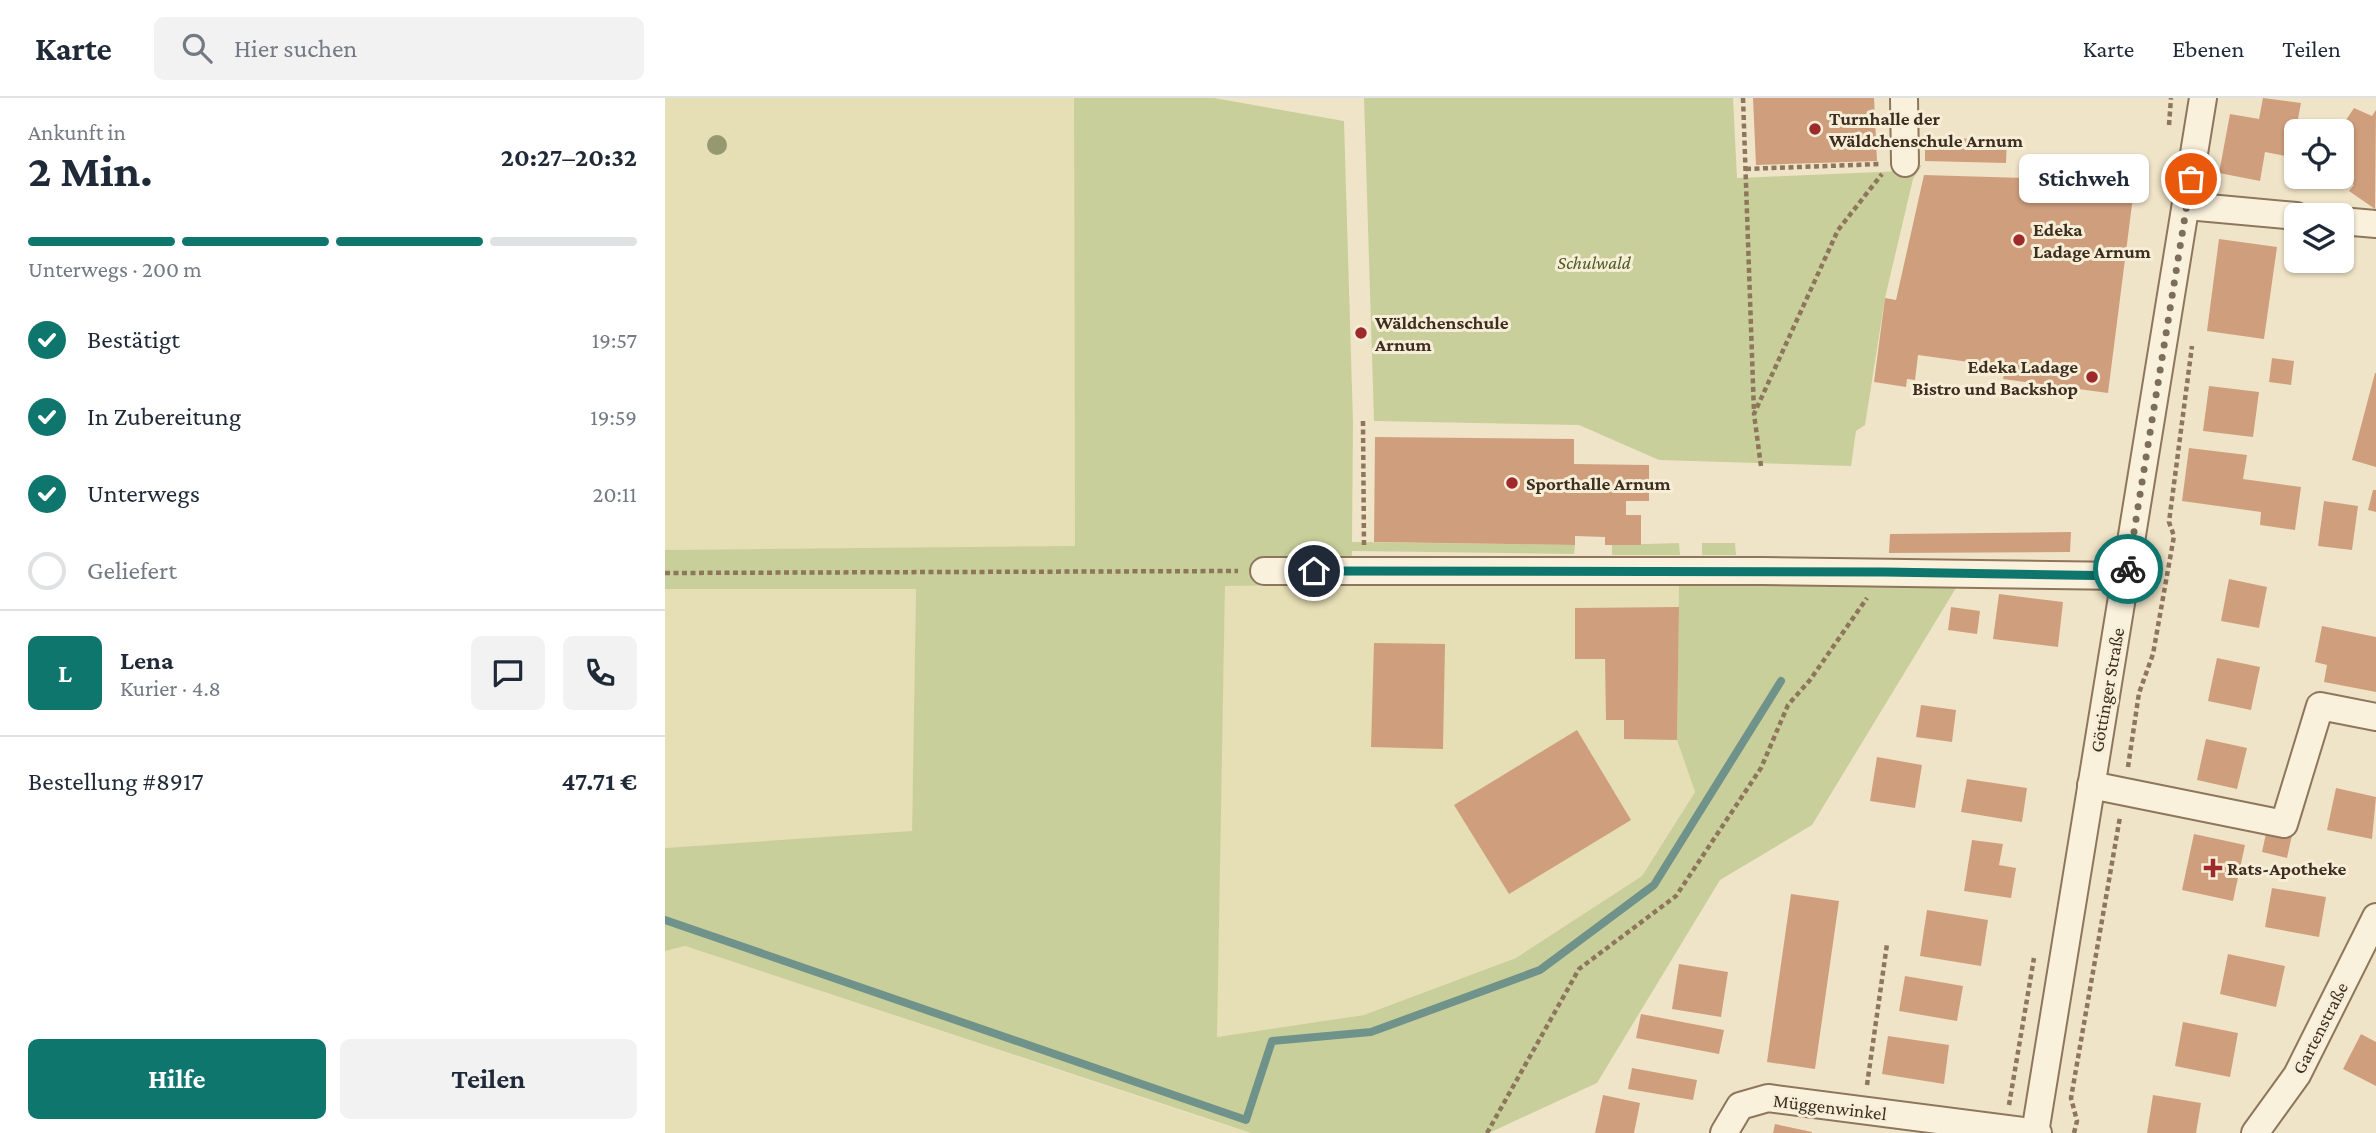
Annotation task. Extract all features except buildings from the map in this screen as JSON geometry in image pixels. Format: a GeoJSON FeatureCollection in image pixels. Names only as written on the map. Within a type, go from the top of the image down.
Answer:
{"type":"FeatureCollection","features":[{"type":"Feature","properties":{"kind":"street"},"geometry":{"type":"LineString","coordinates":[[1904,98],[1905,163]]}},
{"type":"Feature","properties":{"kind":"street","name":"Göttinger Straße"},"geometry":{"type":"LineString","coordinates":[[2036,1133],[2203,98]]}},
{"type":"Feature","properties":{"kind":"street"},"geometry":{"type":"LineString","coordinates":[[2187,206],[2284,215]]}},
{"type":"Feature","properties":{"kind":"street"},"geometry":{"type":"LineString","coordinates":[[2354,222],[2376,224]]}},
{"type":"Feature","properties":{"kind":"street"},"geometry":{"type":"LineString","coordinates":[[1264,571],[1885,572],[2127,576]]}},
{"type":"Feature","properties":{"kind":"street"},"geometry":{"type":"LineString","coordinates":[[2091,785],[2284,824],[2320,706],[2376,717]]}},
{"type":"Feature","properties":{"kind":"street","name":"Gartenstraße"},"geometry":{"type":"LineString","coordinates":[[2255,1133],[2297,1075],[2376,917]]}},
{"type":"Feature","properties":{"kind":"street","name":"Müggenwinkel"},"geometry":{"type":"LineString","coordinates":[[1724,1133],[1740,1106],[1768,1098],[2036,1133]]}},
{"type":"Feature","properties":{"kind":"path"},"geometry":{"type":"LineString","coordinates":[[1743,98],[1754,414],[1761,466]]}},
{"type":"Feature","properties":{"kind":"path"},"geometry":{"type":"LineString","coordinates":[[1746,169],[1905,163]]}},
{"type":"Feature","properties":{"kind":"path"},"geometry":{"type":"LineString","coordinates":[[1754,414],[1838,230],[1877,177],[1905,163]]}},
{"type":"Feature","properties":{"kind":"path"},"geometry":{"type":"LineString","coordinates":[[2074,1133],[2077,1121],[2071,1098],[2139,693],[2153,654],[2175,536],[2169,522],[2193,345]]}},
{"type":"Feature","properties":{"kind":"path"},"geometry":{"type":"LineString","coordinates":[[1363,421],[1364,571]]}},
{"type":"Feature","properties":{"kind":"path"},"geometry":{"type":"LineString","coordinates":[[665,573],[1264,571]]}},
{"type":"Feature","properties":{"kind":"path"},"geometry":{"type":"LineString","coordinates":[[1487,1133],[1579,969],[1676,895],[1761,768],[1788,705],[1810,680],[1885,572]]}},
{"type":"Feature","properties":{"kind":"path"},"geometry":{"type":"LineString","coordinates":[[1864,1110],[1887,944]]}},
{"type":"Feature","properties":{"kind":"shaded area"},"geometry":{"type":"Polygon","coordinates":[[[665,98],[1074,98],[1075,547],[665,550],[665,98]]]}},
{"type":"Feature","properties":{"kind":"shaded area"},"geometry":{"type":"Polygon","coordinates":[[[1225,586],[1679,586],[1677,740],[1695,792],[1642,876],[1517,958],[1364,1015],[1216,1037],[1225,586]]]}},
{"type":"Feature","properties":{"kind":"shaded area"},"geometry":{"type":"Polygon","coordinates":[[[665,589],[916,589],[912,832],[665,848],[665,589]]]}},
{"type":"Feature","properties":{"kind":"shaded area"},"geometry":{"type":"Polygon","coordinates":[[[685,946],[1251,1133],[665,1133],[665,951],[685,946]]]}},
{"type":"Feature","properties":{"kind":"green space"},"geometry":{"type":"Polygon","coordinates":[[[1074,98],[1214,98],[1344,121],[1353,422],[1352,542],[1575,545],[1574,554],[1352,551],[1350,585],[1225,586],[1217,1037],[1364,1015],[1516,958],[1642,876],[1695,792],[1677,740],[1679,586],[1959,583],[1812,825],[1720,880],[1597,1083],[1489,1133],[1251,1133],[685,946],[665,951],[665,848],[912,831],[916,589],[665,589],[665,550],[1075,546],[1074,98]]]}},
{"type":"Feature","properties":{"kind":"green space","name":"Schulwald"},"geometry":{"type":"Polygon","coordinates":[[[1364,98],[1733,98],[1737,178],[1904,171],[1922,165],[1913,179],[1885,298],[1865,425],[1856,431],[1851,466],[1659,460],[1579,425],[1374,421],[1364,98]]]}},
{"type":"Feature","properties":{"kind":"green space"},"geometry":{"type":"Polygon","coordinates":[[[1679,543],[1680,555],[1612,555],[1612,545],[1679,543]]]}},
{"type":"Feature","properties":{"kind":"green space"},"geometry":{"type":"Polygon","coordinates":[[[1702,543],[1735,543],[1736,555],[1702,555],[1702,543]]]}},
{"type":"Feature","properties":{"kind":"waterway"},"geometry":{"type":"LineString","coordinates":[[665,920],[1246,1120],[1272,1041],[1371,1032],[1540,970],[1654,885],[1781,681]]}},
{"type":"Feature","properties":{"kind":"way so far"},"geometry":{"type":"LineString","coordinates":[[2128,569],[2191,179]]}},
{"type":"Feature","properties":{"kind":"place","name":"Turnhalle der Wäldchenschule Arnum"},"geometry":{"type":"Point","coordinates":[1815,129]}},
{"type":"Feature","properties":{"kind":"place","name":"Stichweh"},"geometry":{"type":"Point","coordinates":[2191,179]}},
{"type":"Feature","properties":{"kind":"place","name":"Edeka Ladage Arnum"},"geometry":{"type":"Point","coordinates":[2019,240]}},
{"type":"Feature","properties":{"kind":"place","name":"Wäldchenschule Arnum"},"geometry":{"type":"Point","coordinates":[1361,333]}},
{"type":"Feature","properties":{"kind":"place","name":"Edeka Ladage Bistro und Backshop"},"geometry":{"type":"Point","coordinates":[2092,377]}},
{"type":"Feature","properties":{"kind":"place","name":"Sporthalle Arnum"},"geometry":{"type":"Point","coordinates":[1512,483]}},
{"type":"Feature","properties":{"kind":"place","name":"Rats-Apotheke"},"geometry":{"type":"Point","coordinates":[2213,868]}},
{"type":"Feature","properties":{"kind":"route"},"geometry":{"type":"LineString","coordinates":[[1314,571],[1885,572],[2127,576],[2128,569]]}}]}
